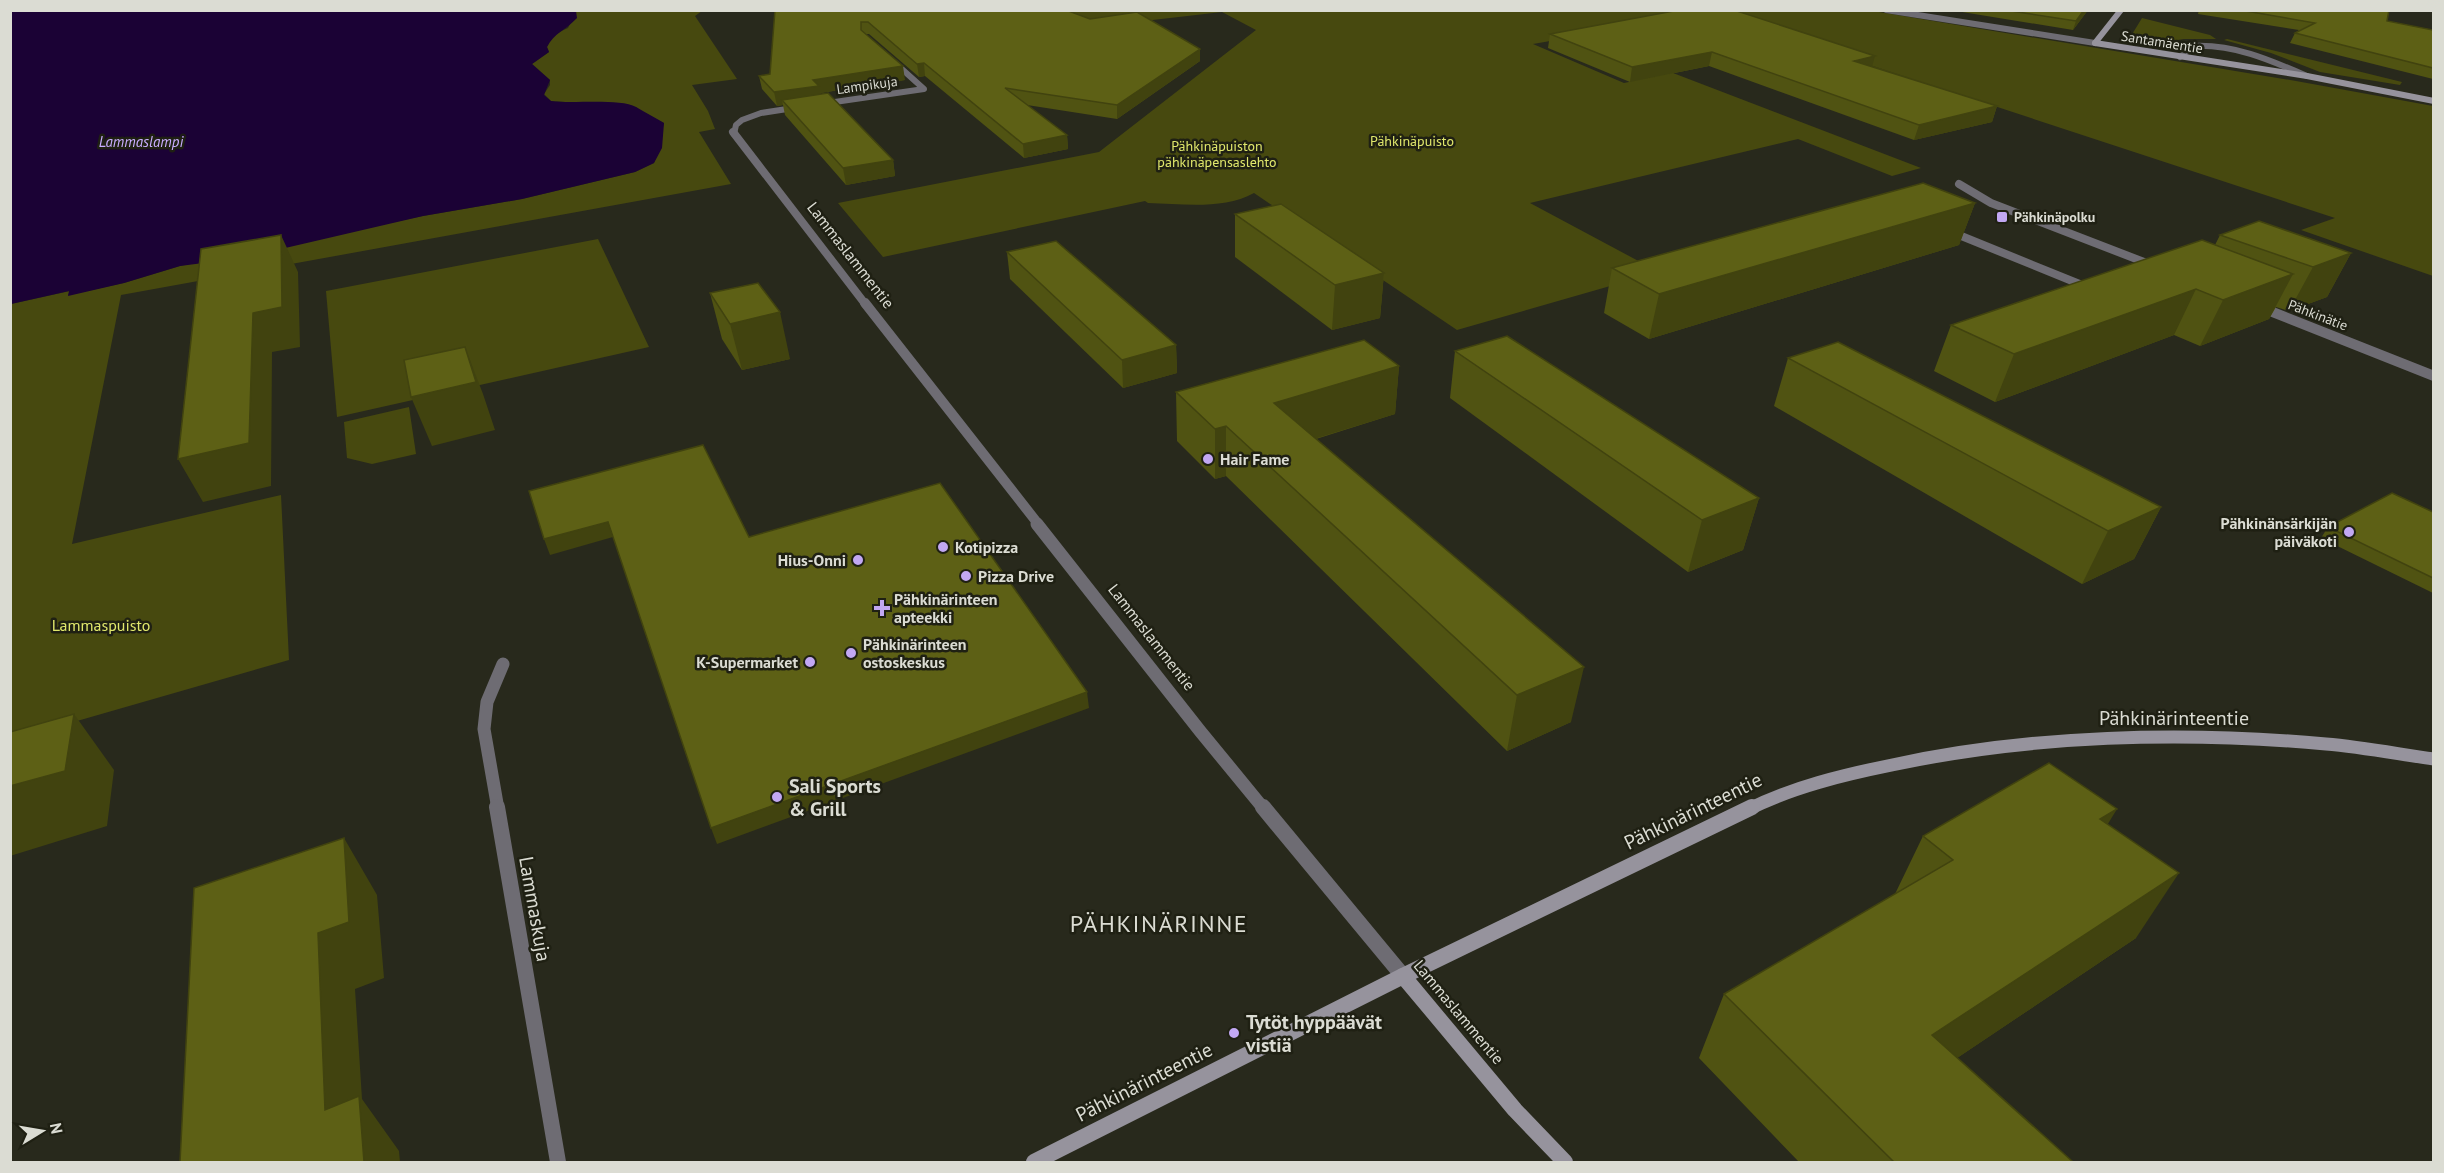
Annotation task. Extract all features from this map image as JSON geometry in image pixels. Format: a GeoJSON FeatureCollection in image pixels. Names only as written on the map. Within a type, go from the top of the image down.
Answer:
{"type":"FeatureCollection","features":[{"type":"Feature","properties":{"kind":"street","name":"Santamäentie"},"geometry":{"type":"LineString","coordinates":[[1886,10],[2307,76],[2433,101]]}},
{"type":"Feature","properties":{"kind":"street"},"geometry":{"type":"LineString","coordinates":[[2095,43],[2121,10]]}},
{"type":"Feature","properties":{"kind":"street"},"geometry":{"type":"LineString","coordinates":[[2180,57],[2193,45],[2224,47],[2264,58],[2307,76]]}},
{"type":"Feature","properties":{"kind":"street","name":"Lampikuja"},"geometry":{"type":"LineString","coordinates":[[739,120],[753,115],[799,107],[924,89],[889,58]]}},
{"type":"Feature","properties":{"kind":"street","name":"Lammaslammentie"},"geometry":{"type":"LineString","coordinates":[[739,120],[733,132],[794,214],[1200,731],[1515,1110],[1565,1162]]}},
{"type":"Feature","properties":{"kind":"street"},"geometry":{"type":"LineString","coordinates":[[1959,184],[1991,203],[2166,271]]}},
{"type":"Feature","properties":{"kind":"street"},"geometry":{"type":"LineString","coordinates":[[1935,225],[2082,285],[2101,279]]}},
{"type":"Feature","properties":{"kind":"street"},"geometry":{"type":"LineString","coordinates":[[2131,268],[2147,263]]}},
{"type":"Feature","properties":{"kind":"street","name":"Pähkinätie"},"geometry":{"type":"LineString","coordinates":[[2252,304],[2433,376]]}},
{"type":"Feature","properties":{"kind":"street","name":"Lammaskuja"},"geometry":{"type":"LineString","coordinates":[[503,664],[487,702],[484,729],[558,1162]]}},
{"type":"Feature","properties":{"kind":"street","name":"Pähkinärinteentie"},"geometry":{"type":"LineString","coordinates":[[1034,1162],[1403,975],[1775,796],[1858,772],[1937,755],[2015,744],[2174,737],[2326,744],[2433,759]]}},
{"type":"Feature","properties":{"kind":"green space","name":"Lammaspuisto"},"geometry":{"type":"Polygon","coordinates":[[[576,11],[702,11],[695,16],[737,79],[692,85],[708,111],[715,129],[699,132],[731,184],[121,295],[72,544],[281,495],[289,660],[11,740],[11,304],[70,291],[68,295],[124,283],[180,266],[423,216],[522,199],[635,172],[654,163],[664,123],[636,107],[551,101],[544,94],[550,85],[550,80],[532,64],[549,52],[547,47],[551,40],[568,28],[576,11]]]}},
{"type":"Feature","properties":{"kind":"green space","name":"Pähkinäpuisto"},"geometry":{"type":"Polygon","coordinates":[[[1071,11],[1873,11],[2433,106],[2433,276],[2301,230],[2335,218],[1711,13],[1533,44],[1624,83],[1673,73],[1921,168],[1892,176],[1798,139],[1530,203],[1659,272],[1457,330],[1254,193],[1216,204],[1148,203],[1145,201],[883,257],[838,203],[1099,152],[1256,30],[1222,12],[894,50],[1071,11]]]}},
{"type":"Feature","properties":{"kind":"green space"},"geometry":{"type":"Polygon","coordinates":[[[2142,18],[2210,35],[2216,39],[2184,39],[2151,44],[2136,40],[2131,36],[2142,18]]]}},
{"type":"Feature","properties":{"kind":"green space"},"geometry":{"type":"Polygon","coordinates":[[[2224,40],[2402,82],[2400,85],[2320,72],[2271,53],[2224,40]]]}},
{"type":"Feature","properties":{"kind":"green space"},"geometry":{"type":"Polygon","coordinates":[[[598,239],[649,347],[337,417],[326,291],[598,239]]]}},
{"type":"Feature","properties":{"kind":"green space"},"geometry":{"type":"Polygon","coordinates":[[[409,407],[416,454],[372,464],[347,458],[344,422],[409,407]]]}},
{"type":"Feature","properties":{"kind":"water","name":"Lammaslampi"},"geometry":{"type":"Polygon","coordinates":[[[11,11],[576,11],[577,18],[553,38],[547,47],[549,52],[532,64],[550,80],[544,95],[551,101],[608,102],[636,107],[664,123],[662,148],[654,163],[635,172],[522,199],[423,216],[242,258],[180,266],[124,283],[68,296],[69,291],[11,304],[11,11]]]}},
{"type":"Feature","properties":{"kind":"building"},"geometry":{"type":"Polygon","coordinates":[[[775,10],[1066,10],[1090,19],[1137,12],[1200,49],[1117,105],[1005,88],[1067,135],[1023,144],[924,63],[917,64],[868,22],[861,22],[861,30],[903,66],[813,80],[819,86],[774,92],[759,76],[770,74],[775,10]]]}},
{"type":"Feature","properties":{"kind":"building"},"geometry":{"type":"Polygon","coordinates":[[[1679,10],[1734,10],[1875,56],[1854,61],[1997,106],[1919,125],[1712,52],[1632,67],[1550,34],[1679,10]]]}},
{"type":"Feature","properties":{"kind":"building"},"geometry":{"type":"Polygon","coordinates":[[[2005,10],[2084,10],[2076,21],[2005,10]]]}},
{"type":"Feature","properties":{"kind":"building"},"geometry":{"type":"Polygon","coordinates":[[[2240,10],[2389,10],[2387,21],[2433,30],[2433,68],[2295,33],[2315,23],[2240,10]]]}},
{"type":"Feature","properties":{"kind":"building"},"geometry":{"type":"Polygon","coordinates":[[[828,93],[893,160],[843,168],[782,100],[828,93]]]}},
{"type":"Feature","properties":{"kind":"building"},"geometry":{"type":"Polygon","coordinates":[[[1923,183],[1975,203],[1659,294],[1612,268],[1923,183]]]}},
{"type":"Feature","properties":{"kind":"building"},"geometry":{"type":"Polygon","coordinates":[[[1281,204],[1384,273],[1335,285],[1235,214],[1281,204]]]}},
{"type":"Feature","properties":{"kind":"building"},"geometry":{"type":"Polygon","coordinates":[[[2259,221],[2351,253],[2313,267],[2220,235],[2259,221]]]}},
{"type":"Feature","properties":{"kind":"building"},"geometry":{"type":"Polygon","coordinates":[[[281,235],[282,307],[253,313],[249,443],[178,459],[201,249],[281,235]]]}},
{"type":"Feature","properties":{"kind":"building"},"geometry":{"type":"Polygon","coordinates":[[[2202,240],[2293,274],[2223,300],[2196,289],[2014,354],[1951,325],[2202,240]]]}},
{"type":"Feature","properties":{"kind":"building"},"geometry":{"type":"Polygon","coordinates":[[[1056,241],[1176,345],[1122,360],[1007,252],[1056,241]]]}},
{"type":"Feature","properties":{"kind":"building"},"geometry":{"type":"Polygon","coordinates":[[[758,283],[780,312],[730,324],[710,293],[758,283]]]}},
{"type":"Feature","properties":{"kind":"building"},"geometry":{"type":"Polygon","coordinates":[[[1507,336],[1759,498],[1702,520],[1455,351],[1507,336]]]}},
{"type":"Feature","properties":{"kind":"building"},"geometry":{"type":"Polygon","coordinates":[[[1364,340],[1399,366],[1274,403],[1584,667],[1517,695],[1226,426],[1215,429],[1176,392],[1364,340]]]}},
{"type":"Feature","properties":{"kind":"building"},"geometry":{"type":"Polygon","coordinates":[[[1838,342],[2161,507],[2108,531],[1788,358],[1838,342]]]}},
{"type":"Feature","properties":{"kind":"building"},"geometry":{"type":"Polygon","coordinates":[[[465,347],[476,382],[411,397],[404,360],[465,347]]]}},
{"type":"Feature","properties":{"kind":"building","name":"Pähkinärinteen ostoskeskus"},"geometry":{"type":"Polygon","coordinates":[[[703,445],[749,537],[940,483],[1087,692],[711,828],[608,522],[544,539],[529,491],[703,445]]]}},
{"type":"Feature","properties":{"kind":"building"},"geometry":{"type":"Polygon","coordinates":[[[2392,493],[2433,512],[2433,578],[2328,527],[2392,493]]]}},
{"type":"Feature","properties":{"kind":"building"},"geometry":{"type":"Polygon","coordinates":[[[74,714],[65,771],[10,786],[10,732],[74,714]]]}},
{"type":"Feature","properties":{"kind":"building"},"geometry":{"type":"Polygon","coordinates":[[[2049,763],[2117,809],[2100,819],[2179,873],[1932,1035],[2073,1162],[1894,1162],[1724,994],[1953,860],[1923,836],[2049,763]]]}},
{"type":"Feature","properties":{"kind":"building"},"geometry":{"type":"Polygon","coordinates":[[[344,838],[349,922],[318,933],[325,1110],[359,1096],[364,1162],[180,1162],[194,888],[344,838]]]}},
{"type":"Feature","properties":{"kind":"place","name":"Pähkinäpolku"},"geometry":{"type":"Point","coordinates":[2002,217]}},
{"type":"Feature","properties":{"kind":"place","name":"Hair Fame"},"geometry":{"type":"Point","coordinates":[1208,459]}},
{"type":"Feature","properties":{"kind":"place","name":"Pähkinänsärkijän päiväkoti"},"geometry":{"type":"Point","coordinates":[2349,532]}},
{"type":"Feature","properties":{"kind":"place","name":"Kotipizza"},"geometry":{"type":"Point","coordinates":[943,547]}},
{"type":"Feature","properties":{"kind":"place","name":"Hius-Onni"},"geometry":{"type":"Point","coordinates":[858,560]}},
{"type":"Feature","properties":{"kind":"place","name":"Pizza Drive"},"geometry":{"type":"Point","coordinates":[966,576]}},
{"type":"Feature","properties":{"kind":"place","name":"Pähkinärinteen apteekki"},"geometry":{"type":"Point","coordinates":[882,608]}},
{"type":"Feature","properties":{"kind":"place","name":"Pähkinärinteen ostoskeskus"},"geometry":{"type":"Point","coordinates":[851,653]}},
{"type":"Feature","properties":{"kind":"place","name":"K-Supermarket"},"geometry":{"type":"Point","coordinates":[810,662]}},
{"type":"Feature","properties":{"kind":"place","name":"Sali Sports & Grill"},"geometry":{"type":"Point","coordinates":[777,797]}},
{"type":"Feature","properties":{"kind":"place","name":"Tytöt hyppäävät vistiä"},"geometry":{"type":"Point","coordinates":[1234,1033]}},
{"type":"Feature","properties":{"kind":"district","name":"PÄHKINÄRINNE"},"geometry":{"type":"Point","coordinates":[1159,923]}},
{"type":"Feature","properties":{"kind":"park label","name":"Pähkinäpuiston pähkinäpensaslehto"},"geometry":{"type":"Point","coordinates":[1217,154]}}]}
